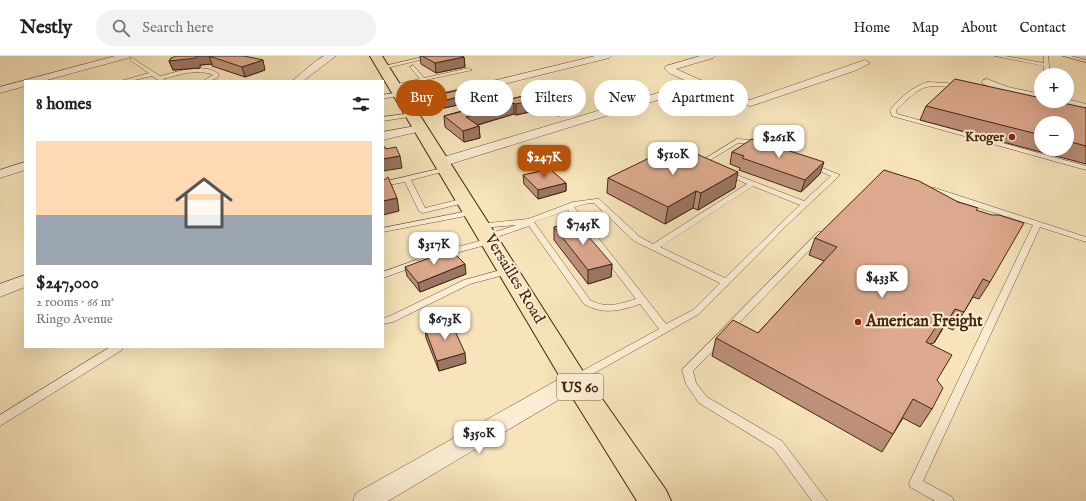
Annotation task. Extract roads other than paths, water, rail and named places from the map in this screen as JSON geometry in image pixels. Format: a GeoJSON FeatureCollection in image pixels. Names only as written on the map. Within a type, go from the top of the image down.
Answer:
{"type":"FeatureCollection","features":[{"type":"Feature","properties":{"kind":"highway","name":"Versailles Road"},"geometry":{"type":"LineString","coordinates":[[379,61],[396,88]]}},
{"type":"Feature","properties":{"kind":"highway","name":"Versailles Road"},"geometry":{"type":"LineString","coordinates":[[413,116],[445,165],[575,380],[655,501]]}},
{"type":"Feature","properties":{"kind":"street"},"geometry":{"type":"LineString","coordinates":[[298,80],[320,62],[331,56]]}},
{"type":"Feature","properties":{"kind":"street"},"geometry":{"type":"LineString","coordinates":[[447,96],[606,56]]}},
{"type":"Feature","properties":{"kind":"street"},"geometry":{"type":"LineString","coordinates":[[691,80],[672,71],[669,68],[710,56]]}},
{"type":"Feature","properties":{"kind":"street"},"geometry":{"type":"LineString","coordinates":[[36,80],[129,58]]}},
{"type":"Feature","properties":{"kind":"street"},"geometry":{"type":"LineString","coordinates":[[748,103],[854,68],[860,61]]}},
{"type":"Feature","properties":{"kind":"street"},"geometry":{"type":"LineString","coordinates":[[987,82],[1005,89],[1034,95]]}},
{"type":"Feature","properties":{"kind":"street"},"geometry":{"type":"LineString","coordinates":[[0,90],[24,83]]}},
{"type":"Feature","properties":{"kind":"street"},"geometry":{"type":"LineString","coordinates":[[445,165],[658,97]]}},
{"type":"Feature","properties":{"kind":"street"},"geometry":{"type":"LineString","coordinates":[[1074,104],[1086,107]]}},
{"type":"Feature","properties":{"kind":"street"},"geometry":{"type":"LineString","coordinates":[[384,135],[399,116]]}},
{"type":"Feature","properties":{"kind":"street"},"geometry":{"type":"LineString","coordinates":[[0,174],[24,166]]}},
{"type":"Feature","properties":{"kind":"street"},"geometry":{"type":"LineString","coordinates":[[0,291],[24,280]]}},
{"type":"Feature","properties":{"kind":"street"},"geometry":{"type":"LineString","coordinates":[[365,501],[575,380]]}},
{"type":"Feature","properties":{"kind":"lane"},"geometry":{"type":"LineString","coordinates":[[379,61],[434,56]]}},
{"type":"Feature","properties":{"kind":"lane"},"geometry":{"type":"LineString","coordinates":[[997,56],[1046,65]]}},
{"type":"Feature","properties":{"kind":"lane"},"geometry":{"type":"LineString","coordinates":[[1046,56],[1046,68]]}},
{"type":"Feature","properties":{"kind":"lane"},"geometry":{"type":"LineString","coordinates":[[1065,56],[1086,61]]}},
{"type":"Feature","properties":{"kind":"lane"},"geometry":{"type":"LineString","coordinates":[[129,58],[161,80],[200,70],[212,71],[216,74],[215,77],[208,80]]}},
{"type":"Feature","properties":{"kind":"lane"},"geometry":{"type":"LineString","coordinates":[[413,67],[423,80],[469,70]]}},
{"type":"Feature","properties":{"kind":"lane"},"geometry":{"type":"LineString","coordinates":[[128,80],[152,74]]}},
{"type":"Feature","properties":{"kind":"lane"},"geometry":{"type":"LineString","coordinates":[[968,88],[944,84],[924,84],[918,86],[893,110],[894,115],[1086,168]]}},
{"type":"Feature","properties":{"kind":"lane"},"geometry":{"type":"LineString","coordinates":[[384,96],[396,101]]}},
{"type":"Feature","properties":{"kind":"lane"},"geometry":{"type":"LineString","coordinates":[[384,118],[396,112]]}},
{"type":"Feature","properties":{"kind":"lane"},"geometry":{"type":"LineString","coordinates":[[766,147],[752,142],[737,141],[701,163],[805,204]]}},
{"type":"Feature","properties":{"kind":"lane"},"geometry":{"type":"LineString","coordinates":[[575,380],[696,312],[836,175],[801,161]]}},
{"type":"Feature","properties":{"kind":"lane"},"geometry":{"type":"LineString","coordinates":[[384,184],[407,179],[445,165]]}},
{"type":"Feature","properties":{"kind":"lane"},"geometry":{"type":"LineString","coordinates":[[407,179],[422,210],[479,223],[527,224],[529,221],[573,205],[596,201],[637,239],[726,282]]}},
{"type":"Feature","properties":{"kind":"lane"},"geometry":{"type":"LineString","coordinates":[[654,247],[753,183]]}},
{"type":"Feature","properties":{"kind":"lane"},"geometry":{"type":"LineString","coordinates":[[923,187],[1086,240]]}},
{"type":"Feature","properties":{"kind":"lane"},"geometry":{"type":"LineString","coordinates":[[573,205],[665,330]]}},
{"type":"Feature","properties":{"kind":"lane"},"geometry":{"type":"LineString","coordinates":[[384,230],[529,221]]}},
{"type":"Feature","properties":{"kind":"lane"},"geometry":{"type":"LineString","coordinates":[[529,221],[587,302],[600,309],[610,310],[642,300]]}},
{"type":"Feature","properties":{"kind":"lane"},"geometry":{"type":"LineString","coordinates":[[384,275],[457,249],[479,223]]}},
{"type":"Feature","properties":{"kind":"lane"},"geometry":{"type":"LineString","coordinates":[[947,501],[915,483],[1038,224]]}},
{"type":"Feature","properties":{"kind":"lane"},"geometry":{"type":"LineString","coordinates":[[820,501],[778,445],[703,400],[691,384],[687,370],[830,225]]}},
{"type":"Feature","properties":{"kind":"lane"},"geometry":{"type":"LineString","coordinates":[[384,321],[390,320],[467,282],[508,271]]}},
{"type":"Feature","properties":{"kind":"lane"},"geometry":{"type":"LineString","coordinates":[[0,421],[116,348]]}},
{"type":"Feature","properties":{"kind":"place","name":"Kroger"},"geometry":{"type":"Point","coordinates":[1012,137]}},
{"type":"Feature","properties":{"kind":"place","name":"American Freight"},"geometry":{"type":"Point","coordinates":[858,322]}}]}
